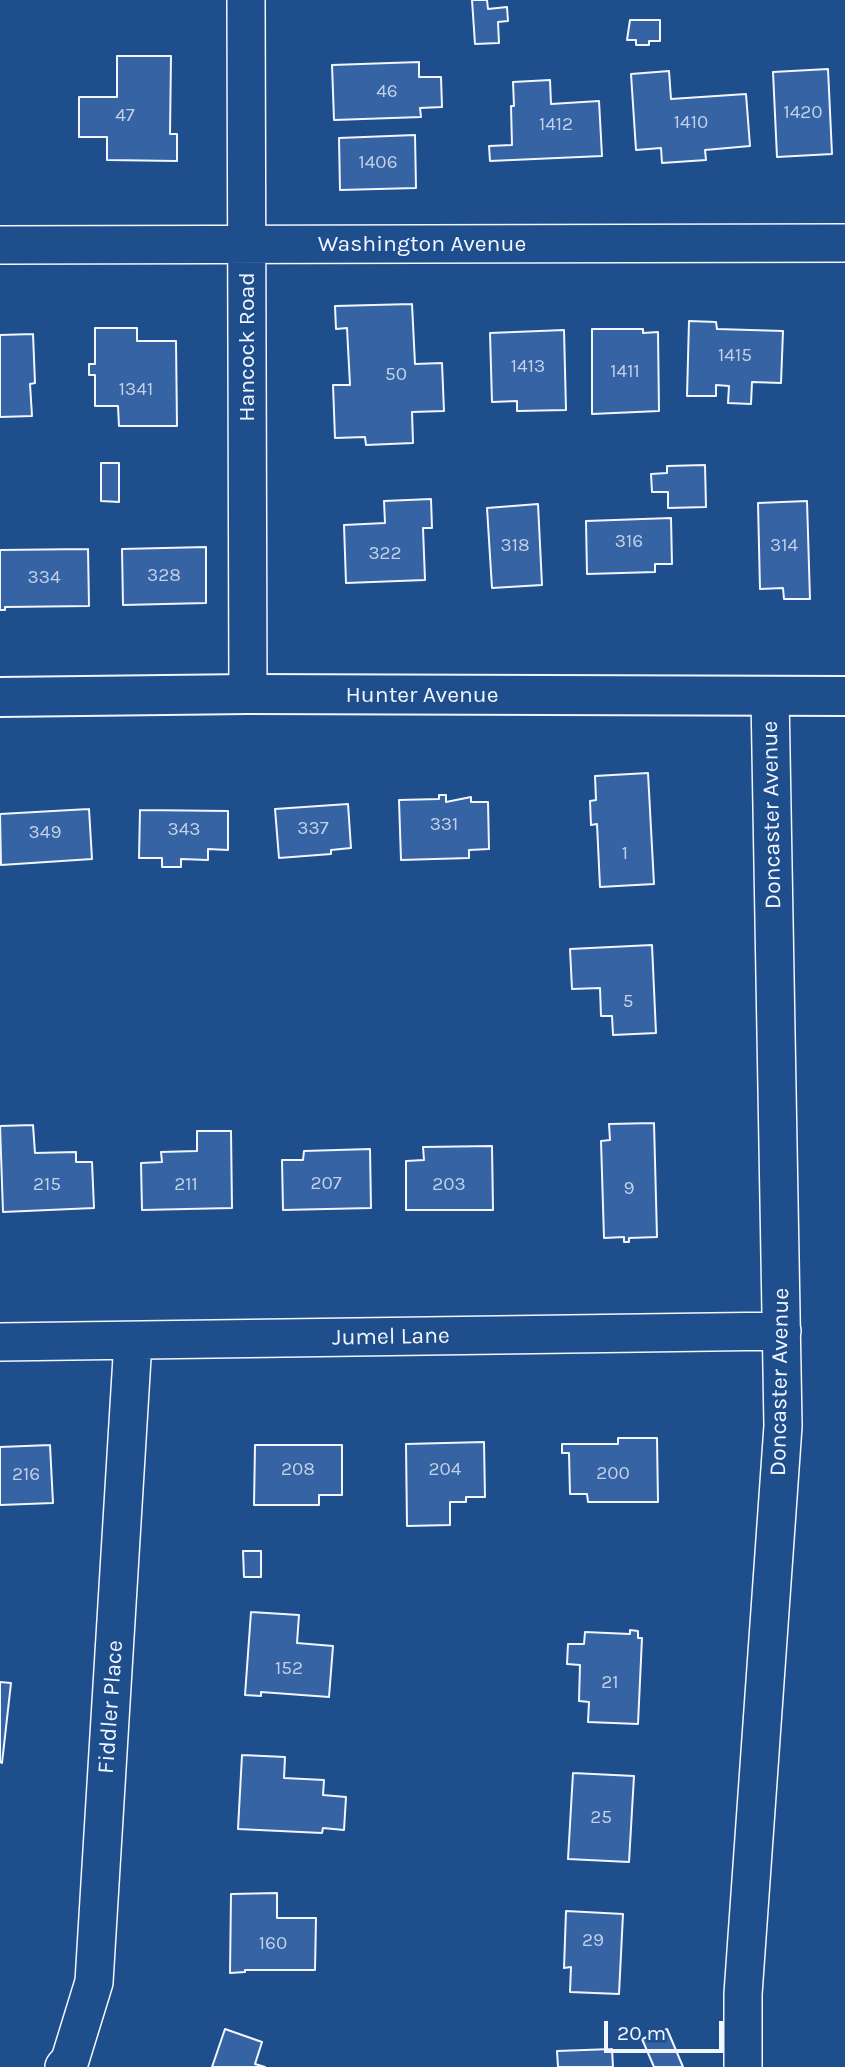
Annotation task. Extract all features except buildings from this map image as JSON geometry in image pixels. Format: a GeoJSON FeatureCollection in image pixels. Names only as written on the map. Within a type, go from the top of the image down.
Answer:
{"type":"FeatureCollection","features":[{"type":"Feature","properties":{"kind":"street","name":"Hancock Road"},"geometry":{"type":"LineString","coordinates":[[246,0],[248,694]]}},
{"type":"Feature","properties":{"kind":"street","name":"Washington Avenue"},"geometry":{"type":"LineString","coordinates":[[0,246],[845,243]]}},
{"type":"Feature","properties":{"kind":"street","name":"Hunter Avenue"},"geometry":{"type":"LineString","coordinates":[[0,697],[248,694],[845,696]]}},
{"type":"Feature","properties":{"kind":"street","name":"Doncaster Avenue"},"geometry":{"type":"LineString","coordinates":[[743,2067],[743,1994],[783,1426],[770,696]]}},
{"type":"Feature","properties":{"kind":"street","name":"Jumel Lane"},"geometry":{"type":"LineString","coordinates":[[0,1342],[782,1331]]}},
{"type":"Feature","properties":{"kind":"street","name":"Fiddler Place"},"geometry":{"type":"LineString","coordinates":[[64,2067],[69,2060],[94,1982],[133,1341]]}}]}
